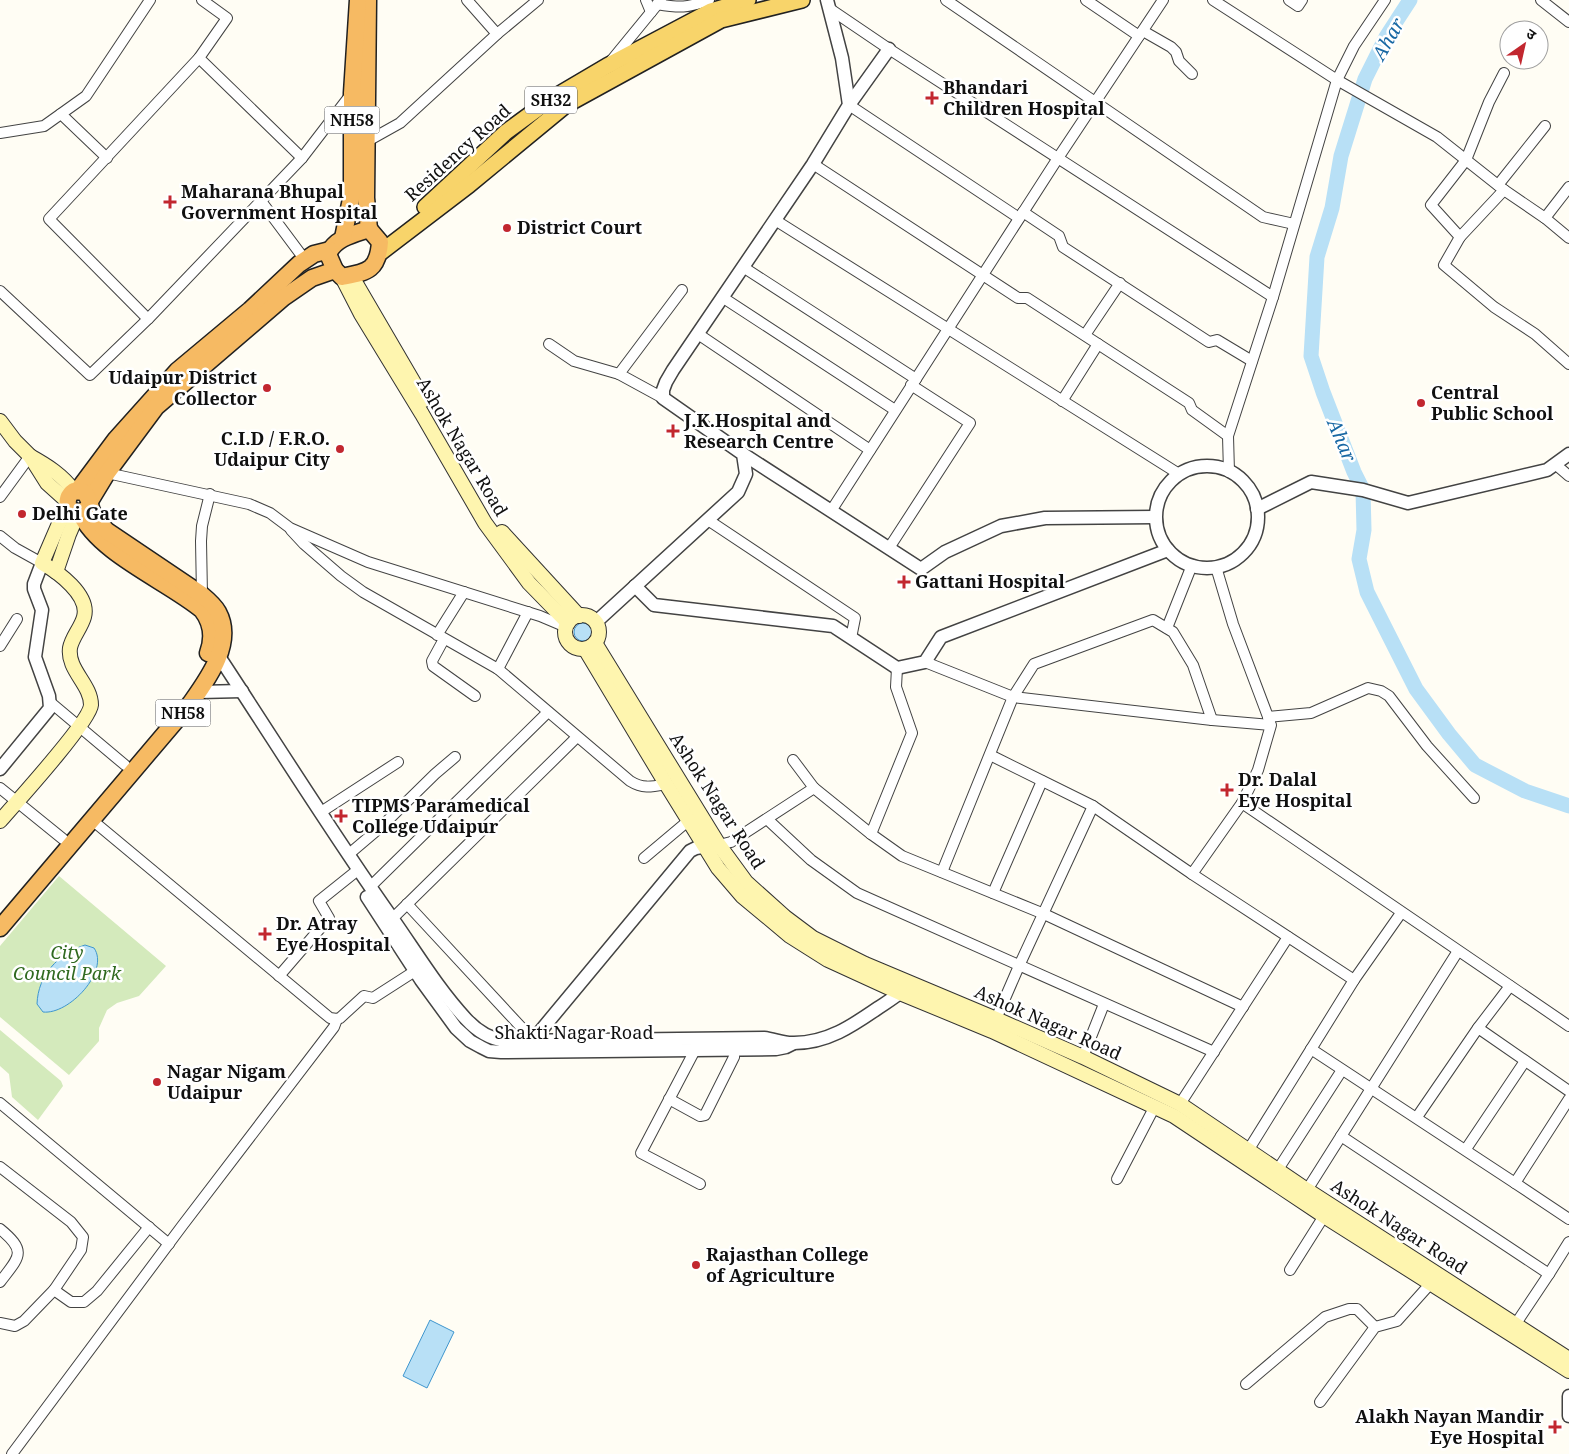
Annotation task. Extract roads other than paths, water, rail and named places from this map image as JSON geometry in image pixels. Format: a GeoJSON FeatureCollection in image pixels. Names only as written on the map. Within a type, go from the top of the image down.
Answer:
{"type":"FeatureCollection","features":[{"type":"Feature","properties":{"kind":"highway","name":"NH58"},"geometry":{"type":"LineString","coordinates":[[343,238],[352,194],[352,93],[358,0]]}},
{"type":"Feature","properties":{"kind":"highway","name":"NH58"},"geometry":{"type":"LineString","coordinates":[[368,0],[366,198],[369,229]]}},
{"type":"Feature","properties":{"kind":"highway"},"geometry":{"type":"LineString","coordinates":[[369,229],[372,230],[380,248],[374,264],[364,273],[312,278],[283,298],[156,407],[107,473],[78,502],[116,439],[177,371],[250,310],[305,260],[314,254],[330,250],[343,238],[369,229]]}},
{"type":"Feature","properties":{"kind":"highway"},"geometry":{"type":"LineString","coordinates":[[330,250],[328,254],[343,274]]}},
{"type":"Feature","properties":{"kind":"highway","name":"NH58"},"geometry":{"type":"LineString","coordinates":[[0,928],[178,719],[208,677],[218,655],[223,635],[221,620],[211,603],[107,531],[78,502]]}},
{"type":"Feature","properties":{"kind":"highway","name":"NH58"},"geometry":{"type":"LineString","coordinates":[[0,914],[183,697],[197,676],[210,649],[211,628],[202,610],[132,563],[99,538],[87,526],[78,502]]}},
{"type":"Feature","properties":{"kind":"main road","name":"Residency Road"},"geometry":{"type":"LineString","coordinates":[[380,248],[506,132],[551,100],[607,66],[711,11],[748,0]]}},
{"type":"Feature","properties":{"kind":"main road"},"geometry":{"type":"LineString","coordinates":[[380,248],[468,185],[566,105],[722,20],[802,0]]}},
{"type":"Feature","properties":{"kind":"main road"},"geometry":{"type":"LineString","coordinates":[[343,274],[412,379],[483,506],[571,622]]}},
{"type":"Feature","properties":{"kind":"main road"},"geometry":{"type":"LineString","coordinates":[[0,421],[15,442],[30,456],[39,474],[47,483],[78,502]]}},
{"type":"Feature","properties":{"kind":"main road"},"geometry":{"type":"LineString","coordinates":[[0,821],[80,727],[88,714],[90,700],[72,663],[70,653],[85,610],[78,593],[56,572],[42,563],[51,544],[78,502]]}},
{"type":"Feature","properties":{"kind":"main road"},"geometry":{"type":"LineString","coordinates":[[56,572],[78,502]]}},
{"type":"Feature","properties":{"kind":"main road"},"geometry":{"type":"LineString","coordinates":[[585,616],[596,622],[599,630],[590,646],[580,649],[569,643],[565,632],[571,622],[585,616]]}},
{"type":"Feature","properties":{"kind":"main road"},"geometry":{"type":"LineString","coordinates":[[590,646],[666,784],[704,847],[734,888],[790,936],[828,960],[905,988],[1174,1116],[1274,1175],[1324,1216],[1569,1371]]}},
{"type":"Feature","properties":{"kind":"main road","name":"Ashok Nagar Road"},"geometry":{"type":"LineString","coordinates":[[590,646],[719,845],[746,882],[785,917],[813,938],[905,988],[996,1019],[1083,1057],[1180,1104],[1249,1150],[1274,1175],[1307,1190],[1569,1359]]}},
{"type":"Feature","properties":{"kind":"street"},"geometry":{"type":"LineString","coordinates":[[0,133],[44,126],[86,96],[150,0]]}},
{"type":"Feature","properties":{"kind":"street"},"geometry":{"type":"LineString","coordinates":[[148,318],[49,219],[199,58],[226,18],[202,0]]}},
{"type":"Feature","properties":{"kind":"street"},"geometry":{"type":"LineString","coordinates":[[467,0],[498,34]]}},
{"type":"Feature","properties":{"kind":"street"},"geometry":{"type":"LineString","coordinates":[[366,142],[400,123],[538,0]]}},
{"type":"Feature","properties":{"kind":"street"},"geometry":{"type":"LineString","coordinates":[[646,0],[656,5],[684,7],[709,0]]}},
{"type":"Feature","properties":{"kind":"street"},"geometry":{"type":"LineString","coordinates":[[946,0],[1263,217],[1294,224]]}},
{"type":"Feature","properties":{"kind":"street"},"geometry":{"type":"LineString","coordinates":[[1086,0],[1141,33],[1171,47],[1176,52],[1179,61],[1192,74]]}},
{"type":"Feature","properties":{"kind":"street"},"geometry":{"type":"LineString","coordinates":[[831,511],[1058,158],[1163,0]]}},
{"type":"Feature","properties":{"kind":"street"},"geometry":{"type":"LineString","coordinates":[[1213,0],[1337,80],[1438,137],[1501,188],[1545,218],[1569,238]]}},
{"type":"Feature","properties":{"kind":"street"},"geometry":{"type":"LineString","coordinates":[[1289,0],[1298,6],[1302,0]]}},
{"type":"Feature","properties":{"kind":"street"},"geometry":{"type":"LineString","coordinates":[[1228,472],[1228,436],[1273,297],[1337,80],[1354,46],[1385,0]]}},
{"type":"Feature","properties":{"kind":"street"},"geometry":{"type":"LineString","coordinates":[[1541,0],[1569,22]]}},
{"type":"Feature","properties":{"kind":"street"},"geometry":{"type":"LineString","coordinates":[[828,4],[889,49],[1273,297]]}},
{"type":"Feature","properties":{"kind":"street"},"geometry":{"type":"LineString","coordinates":[[828,4],[842,58],[849,105],[1021,215],[1059,236],[1063,247],[1209,342],[1217,340],[1252,361]]}},
{"type":"Feature","properties":{"kind":"street"},"geometry":{"type":"LineString","coordinates":[[609,82],[607,66],[656,5]]}},
{"type":"Feature","properties":{"kind":"street"},"geometry":{"type":"LineString","coordinates":[[663,398],[666,382],[813,164],[849,105],[889,49]]}},
{"type":"Feature","properties":{"kind":"street"},"geometry":{"type":"LineString","coordinates":[[199,58],[302,158]]}},
{"type":"Feature","properties":{"kind":"street"},"geometry":{"type":"LineString","coordinates":[[1460,237],[1431,206],[1466,160],[1489,102],[1504,73]]}},
{"type":"Feature","properties":{"kind":"street"},"geometry":{"type":"LineString","coordinates":[[0,291],[90,375],[148,318],[302,158],[352,93]]}},
{"type":"Feature","properties":{"kind":"street"},"geometry":{"type":"LineString","coordinates":[[61,114],[107,158]]}},
{"type":"Feature","properties":{"kind":"street"},"geometry":{"type":"LineString","coordinates":[[1545,126],[1501,188],[1460,237],[1444,265],[1494,307],[1535,334],[1569,364]]}},
{"type":"Feature","properties":{"kind":"street"},"geometry":{"type":"LineString","coordinates":[[813,164],[1018,298],[1027,298],[1189,403],[1192,410],[1228,436]]}},
{"type":"Feature","properties":{"kind":"street"},"geometry":{"type":"LineString","coordinates":[[1545,218],[1569,188]]}},
{"type":"Feature","properties":{"kind":"street"},"geometry":{"type":"LineString","coordinates":[[261,201],[305,260]]}},
{"type":"Feature","properties":{"kind":"street"},"geometry":{"type":"LineString","coordinates":[[775,220],[1178,474]]}},
{"type":"Feature","properties":{"kind":"street"},"geometry":{"type":"LineString","coordinates":[[743,267],[913,382],[970,423],[889,548]]}},
{"type":"Feature","properties":{"kind":"street"},"geometry":{"type":"LineString","coordinates":[[1084,335],[1120,283]]}},
{"type":"Feature","properties":{"kind":"street"},"geometry":{"type":"LineString","coordinates":[[619,374],[682,290]]}},
{"type":"Feature","properties":{"kind":"street"},"geometry":{"type":"LineString","coordinates":[[722,297],[896,410]]}},
{"type":"Feature","properties":{"kind":"street"},"geometry":{"type":"LineString","coordinates":[[698,334],[870,450]]}},
{"type":"Feature","properties":{"kind":"street"},"geometry":{"type":"LineString","coordinates":[[549,344],[574,361],[619,374],[663,398],[743,454],[922,568],[945,552],[1001,526],[1045,518],[1155,517]]}},
{"type":"Feature","properties":{"kind":"street"},"geometry":{"type":"LineString","coordinates":[[1062,401],[1098,344]]}},
{"type":"Feature","properties":{"kind":"street"},"geometry":{"type":"LineString","coordinates":[[596,622],[738,492],[746,474],[743,454]]}},
{"type":"Feature","properties":{"kind":"street"},"geometry":{"type":"LineString","coordinates":[[1257,509],[1311,482],[1363,490],[1408,503],[1547,470],[1569,454]]}},
{"type":"Feature","properties":{"kind":"street"},"geometry":{"type":"LineString","coordinates":[[0,497],[30,456]]}},
{"type":"Feature","properties":{"kind":"street"},"geometry":{"type":"LineString","coordinates":[[1555,464],[1569,476]]}},
{"type":"Feature","properties":{"kind":"street"},"geometry":{"type":"LineString","coordinates":[[1202,466],[1220,468],[1244,482],[1254,497],[1257,509],[1257,526],[1250,545],[1237,558],[1224,565],[1207,568],[1185,564],[1170,553],[1160,538],[1155,517],[1158,500],[1166,486],[1178,474],[1202,466]]}},
{"type":"Feature","properties":{"kind":"street"},"geometry":{"type":"LineString","coordinates":[[107,473],[210,494],[249,504],[270,513],[290,528],[304,544],[351,584],[498,669],[630,781],[638,786],[648,788],[666,784]]}},
{"type":"Feature","properties":{"kind":"street"},"geometry":{"type":"LineString","coordinates":[[202,595],[202,526],[210,494]]}},
{"type":"Feature","properties":{"kind":"street"},"geometry":{"type":"LineString","coordinates":[[708,520],[855,618],[851,638]]}},
{"type":"Feature","properties":{"kind":"street"},"geometry":{"type":"LineString","coordinates":[[290,528],[368,562],[528,612],[571,622]]}},
{"type":"Feature","properties":{"kind":"street"},"geometry":{"type":"LineString","coordinates":[[0,536],[42,563],[34,584],[42,610],[36,657],[50,702],[50,708],[0,769]]}},
{"type":"Feature","properties":{"kind":"street"},"geometry":{"type":"LineString","coordinates":[[925,662],[941,637],[1168,550]]}},
{"type":"Feature","properties":{"kind":"street"},"geometry":{"type":"LineString","coordinates":[[1167,628],[1192,565]]}},
{"type":"Feature","properties":{"kind":"street"},"geometry":{"type":"LineString","coordinates":[[1192,874],[1242,803],[1258,770],[1269,721],[1233,624],[1216,567]]}},
{"type":"Feature","properties":{"kind":"street"},"geometry":{"type":"LineString","coordinates":[[635,586],[654,605],[833,626],[898,668],[925,662],[1013,698],[1212,720],[1269,721],[1312,713],[1368,688],[1381,691],[1389,696],[1427,746],[1474,798]]}},
{"type":"Feature","properties":{"kind":"street"},"geometry":{"type":"LineString","coordinates":[[464,592],[440,637],[432,661],[433,666],[475,696]]}},
{"type":"Feature","properties":{"kind":"street"},"geometry":{"type":"LineString","coordinates":[[498,669],[528,612]]}},
{"type":"Feature","properties":{"kind":"street"},"geometry":{"type":"LineString","coordinates":[[0,646],[17,619]]}},
{"type":"Feature","properties":{"kind":"street"},"geometry":{"type":"LineString","coordinates":[[942,872],[1013,698],[1034,664],[1153,620],[1173,632],[1193,664],[1212,720]]}},
{"type":"Feature","properties":{"kind":"street","name":"Shakti Nagar Road"},"geometry":{"type":"LineString","coordinates":[[218,655],[370,888],[454,1005],[472,1025],[486,1035],[498,1040],[538,1044],[694,1050],[764,1038],[792,1044],[824,1038],[841,1032],[905,988]]}},
{"type":"Feature","properties":{"kind":"street"},"geometry":{"type":"LineString","coordinates":[[870,834],[912,733],[896,687],[898,668]]}},
{"type":"Feature","properties":{"kind":"street"},"geometry":{"type":"LineString","coordinates":[[198,692],[242,691]]}},
{"type":"Feature","properties":{"kind":"street"},"geometry":{"type":"LineString","coordinates":[[50,702],[126,765]]}},
{"type":"Feature","properties":{"kind":"street"},"geometry":{"type":"LineString","coordinates":[[370,888],[548,712]]}},
{"type":"Feature","properties":{"kind":"street"},"geometry":{"type":"LineString","coordinates":[[392,919],[577,737]]}},
{"type":"Feature","properties":{"kind":"street"},"geometry":{"type":"LineString","coordinates":[[990,755],[1094,806],[1192,874],[1354,980]]}},
{"type":"Feature","properties":{"kind":"street"},"geometry":{"type":"LineString","coordinates":[[349,854],[382,826],[455,757]]}},
{"type":"Feature","properties":{"kind":"street"},"geometry":{"type":"LineString","coordinates":[[792,760],[814,788],[870,834],[902,856],[1044,914],[1243,1007]]}},
{"type":"Feature","properties":{"kind":"street"},"geometry":{"type":"LineString","coordinates":[[321,812],[398,762]]}},
{"type":"Feature","properties":{"kind":"street"},"geometry":{"type":"LineString","coordinates":[[993,893],[1042,781]]}},
{"type":"Feature","properties":{"kind":"street"},"geometry":{"type":"LineString","coordinates":[[0,788],[63,839]]}},
{"type":"Feature","properties":{"kind":"street"},"geometry":{"type":"LineString","coordinates":[[408,904],[538,1044],[553,1017],[690,851],[694,848],[731,842],[814,788]]}},
{"type":"Feature","properties":{"kind":"street"},"geometry":{"type":"LineString","coordinates":[[1242,803],[1569,1026]]}},
{"type":"Feature","properties":{"kind":"street"},"geometry":{"type":"LineString","coordinates":[[996,1019],[1094,806]]}},
{"type":"Feature","properties":{"kind":"street"},"geometry":{"type":"LineString","coordinates":[[768,819],[811,860],[856,893],[1214,1052]]}},
{"type":"Feature","properties":{"kind":"street"},"geometry":{"type":"LineString","coordinates":[[92,820],[326,1015],[337,1020]]}},
{"type":"Feature","properties":{"kind":"street"},"geometry":{"type":"LineString","coordinates":[[644,858],[688,821]]}},
{"type":"Feature","properties":{"kind":"street"},"geometry":{"type":"LineString","coordinates":[[279,976],[329,918],[319,901],[360,871]]}},
{"type":"Feature","properties":{"kind":"street","name":"Shakti Nagar Road"},"geometry":{"type":"LineString","coordinates":[[360,871],[364,891],[415,971],[456,1028],[470,1041],[486,1050],[495,1052],[538,1044],[735,1044]]}},
{"type":"Feature","properties":{"kind":"street"},"geometry":{"type":"LineString","coordinates":[[1249,1150],[1354,980],[1401,912]]}},
{"type":"Feature","properties":{"kind":"street"},"geometry":{"type":"LineString","coordinates":[[1180,1104],[1288,937]]}},
{"type":"Feature","properties":{"kind":"street"},"geometry":{"type":"LineString","coordinates":[[1307,1190],[1458,951]]}},
{"type":"Feature","properties":{"kind":"street"},"geometry":{"type":"LineString","coordinates":[[12,1454],[334,1027],[337,1020],[364,996],[373,998],[415,971]]}},
{"type":"Feature","properties":{"kind":"street"},"geometry":{"type":"LineString","coordinates":[[1416,1117],[1478,1028],[1510,986]]}},
{"type":"Feature","properties":{"kind":"street"},"geometry":{"type":"LineString","coordinates":[[1083,1057],[1104,1004]]}},
{"type":"Feature","properties":{"kind":"street"},"geometry":{"type":"LineString","coordinates":[[1478,1028],[1569,1091]]}},
{"type":"Feature","properties":{"kind":"street"},"geometry":{"type":"LineString","coordinates":[[669,1099],[700,1116],[705,1115],[733,1059],[735,1044]]}},
{"type":"Feature","properties":{"kind":"street"},"geometry":{"type":"LineString","coordinates":[[1311,1049],[1466,1149],[1569,1219]]}},
{"type":"Feature","properties":{"kind":"street"},"geometry":{"type":"LineString","coordinates":[[694,1050],[641,1152],[700,1184]]}},
{"type":"Feature","properties":{"kind":"street"},"geometry":{"type":"LineString","coordinates":[[1466,1149],[1525,1061]]}},
{"type":"Feature","properties":{"kind":"street"},"geometry":{"type":"LineString","coordinates":[[1274,1175],[1342,1070]]}},
{"type":"Feature","properties":{"kind":"street"},"geometry":{"type":"LineString","coordinates":[[1515,1183],[1569,1099]]}},
{"type":"Feature","properties":{"kind":"street"},"geometry":{"type":"LineString","coordinates":[[0,1103],[169,1244]]}},
{"type":"Feature","properties":{"kind":"street"},"geometry":{"type":"LineString","coordinates":[[1117,1179],[1155,1106]]}},
{"type":"Feature","properties":{"kind":"street"},"geometry":{"type":"LineString","coordinates":[[1341,1136],[1549,1274]]}},
{"type":"Feature","properties":{"kind":"street"},"geometry":{"type":"LineString","coordinates":[[0,1166],[70,1222],[83,1237],[81,1250],[54,1290],[24,1321],[15,1326],[0,1322]]}},
{"type":"Feature","properties":{"kind":"street"},"geometry":{"type":"LineString","coordinates":[[1290,1270],[1324,1216]]}},
{"type":"Feature","properties":{"kind":"street"},"geometry":{"type":"LineString","coordinates":[[54,1290],[71,1302],[84,1302],[97,1290],[149,1227]]}},
{"type":"Feature","properties":{"kind":"street"},"geometry":{"type":"LineString","coordinates":[[0,1229],[14,1240],[19,1252],[18,1257],[2,1275]]}},
{"type":"Feature","properties":{"kind":"street"},"geometry":{"type":"LineString","coordinates":[[1515,1325],[1569,1242]]}},
{"type":"Feature","properties":{"kind":"street"},"geometry":{"type":"LineString","coordinates":[[1320,1402],[1375,1327],[1397,1321],[1431,1282]]}},
{"type":"Feature","properties":{"kind":"street"},"geometry":{"type":"LineString","coordinates":[[1246,1384],[1325,1317],[1349,1309],[1357,1309],[1375,1327]]}},
{"type":"Feature","properties":{"kind":"street"},"geometry":{"type":"LineString","coordinates":[[1569,1396],[1569,1416]]}},
{"type":"Feature","properties":{"kind":"water"},"geometry":{"type":"Polygon","coordinates":[[[583,623],[589,626],[592,632],[589,638],[583,641],[577,638],[574,632],[577,626],[583,623]]]}},
{"type":"Feature","properties":{"kind":"water"},"geometry":{"type":"Polygon","coordinates":[[[85,945],[94,948],[97,957],[92,979],[75,999],[53,1011],[43,1012],[37,1004],[38,994],[41,984],[51,967],[66,954],[85,945]]]}},
{"type":"Feature","properties":{"kind":"water"},"geometry":{"type":"Polygon","coordinates":[[[430,1320],[454,1332],[427,1388],[403,1376],[430,1320]]]}},
{"type":"Feature","properties":{"kind":"waterway","name":"Ahar"},"geometry":{"type":"LineString","coordinates":[[1410,0],[1386,37],[1365,79],[1341,156],[1332,208],[1317,257],[1311,356],[1354,472],[1363,490],[1364,530],[1359,559],[1367,592],[1416,689],[1449,734],[1475,765],[1525,791],[1569,806]]}},
{"type":"Feature","properties":{"kind":"place","name":"Bhandari Children Hospital"},"geometry":{"type":"Point","coordinates":[932,98]}},
{"type":"Feature","properties":{"kind":"place","name":"Maharana Bhupal Government Hospital"},"geometry":{"type":"Point","coordinates":[170,202]}},
{"type":"Feature","properties":{"kind":"place","name":"District Court"},"geometry":{"type":"Point","coordinates":[507,228]}},
{"type":"Feature","properties":{"kind":"place","name":"Udaipur District Collector"},"geometry":{"type":"Point","coordinates":[267,388]}},
{"type":"Feature","properties":{"kind":"place","name":"Central Public School"},"geometry":{"type":"Point","coordinates":[1421,403]}},
{"type":"Feature","properties":{"kind":"place","name":"J.K.Hospital and Research Centre"},"geometry":{"type":"Point","coordinates":[673,431]}},
{"type":"Feature","properties":{"kind":"place","name":"C.I.D / F.R.O. Udaipur City"},"geometry":{"type":"Point","coordinates":[340,449]}},
{"type":"Feature","properties":{"kind":"place","name":"Delhi Gate"},"geometry":{"type":"Point","coordinates":[22,514]}},
{"type":"Feature","properties":{"kind":"place","name":"Gattani Hospital"},"geometry":{"type":"Point","coordinates":[904,582]}},
{"type":"Feature","properties":{"kind":"place","name":"Dr. Dalal Eye Hospital"},"geometry":{"type":"Point","coordinates":[1227,790]}},
{"type":"Feature","properties":{"kind":"place","name":"TIPMS Paramedical College Udaipur"},"geometry":{"type":"Point","coordinates":[341,816]}},
{"type":"Feature","properties":{"kind":"place","name":"Dr. Atray Eye Hospital"},"geometry":{"type":"Point","coordinates":[265,934]}},
{"type":"Feature","properties":{"kind":"place","name":"Nagar Nigam Udaipur"},"geometry":{"type":"Point","coordinates":[157,1082]}},
{"type":"Feature","properties":{"kind":"place","name":"Rajasthan College of Agriculture"},"geometry":{"type":"Point","coordinates":[696,1265]}},
{"type":"Feature","properties":{"kind":"place","name":"Alakh Nayan Mandir Eye Hospital"},"geometry":{"type":"Point","coordinates":[1555,1427]}},
{"type":"Feature","properties":{"kind":"park label","name":"City Council Park"},"geometry":{"type":"Point","coordinates":[67,963]}}]}
